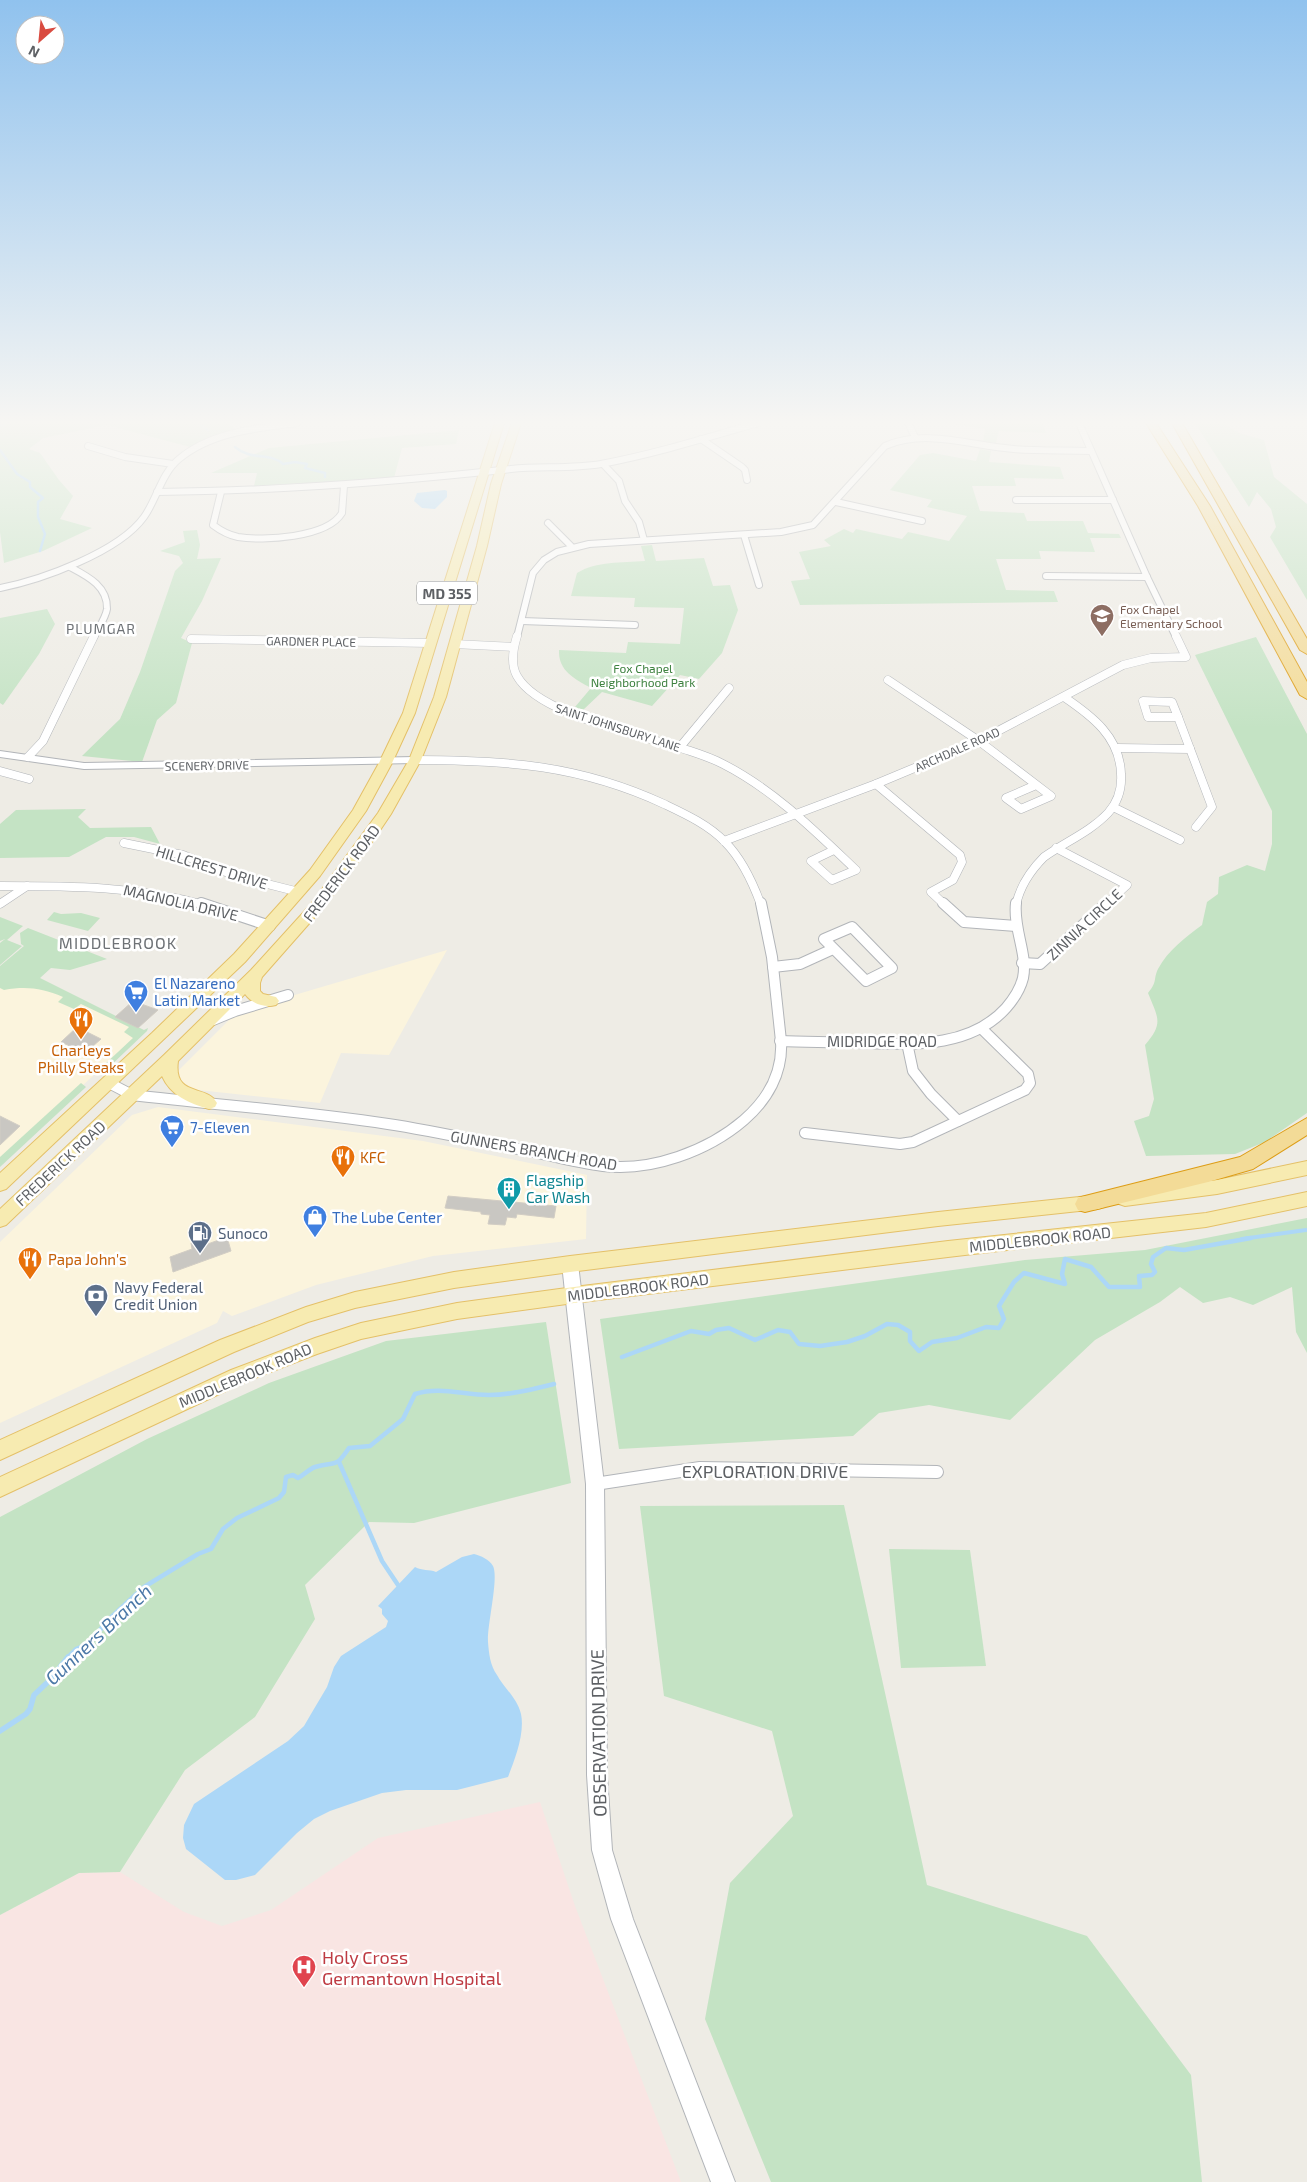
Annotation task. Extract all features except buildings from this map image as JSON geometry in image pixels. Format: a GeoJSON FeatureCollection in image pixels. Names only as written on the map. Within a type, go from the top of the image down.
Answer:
{"type":"FeatureCollection","features":[{"type":"Feature","properties":{"kind":"highway"},"geometry":{"type":"LineString","coordinates":[[1214,525],[1307,695]]}},
{"type":"Feature","properties":{"kind":"highway"},"geometry":{"type":"LineString","coordinates":[[1235,525],[1307,650]]}},
{"type":"Feature","properties":{"kind":"highway"},"geometry":{"type":"LineString","coordinates":[[1085,1204],[1208,1174],[1246,1162],[1307,1126]]}},
{"type":"Feature","properties":{"kind":"main road","name":"FREDERICK ROAD"},"geometry":{"type":"LineString","coordinates":[[0,1184],[217,981],[270,926],[327,857],[359,810],[387,760],[409,713],[469,525]]}},
{"type":"Feature","properties":{"kind":"main road","name":"FREDERICK ROAD"},"geometry":{"type":"LineString","coordinates":[[0,1220],[170,1059],[256,974],[304,922],[361,848],[384,814],[415,760],[433,715],[486,525]]}},
{"type":"Feature","properties":{"kind":"main road"},"geometry":{"type":"LineString","coordinates":[[256,974],[252,983],[252,993],[259,999],[271,1000]]}},
{"type":"Feature","properties":{"kind":"main road"},"geometry":{"type":"LineString","coordinates":[[170,1059],[168,1073],[173,1085],[208,1103]]}},
{"type":"Feature","properties":{"kind":"main road","name":"MIDDLEBROOK ROAD"},"geometry":{"type":"LineString","coordinates":[[0,1450],[227,1346],[306,1316],[355,1300],[454,1280],[570,1264],[1191,1192],[1307,1168]]}},
{"type":"Feature","properties":{"kind":"main road","name":"MIDDLEBROOK ROAD"},"geometry":{"type":"LineString","coordinates":[[0,1488],[200,1393],[315,1346],[361,1331],[457,1311],[938,1250],[1206,1220],[1307,1200]]}},
{"type":"Feature","properties":{"kind":"street"},"geometry":{"type":"LineString","coordinates":[[0,588],[44,578],[70,567],[136,525]]}},
{"type":"Feature","properties":{"kind":"street"},"geometry":{"type":"LineString","coordinates":[[213,525],[216,530],[236,537],[292,537],[322,529],[329,525]]}},
{"type":"Feature","properties":{"kind":"street"},"geometry":{"type":"LineString","coordinates":[[550,525],[571,546]]}},
{"type":"Feature","properties":{"kind":"street"},"geometry":{"type":"LineString","coordinates":[[640,525],[644,540]]}},
{"type":"Feature","properties":{"kind":"street","name":"SAINT JOHNSBURY LANE"},"geometry":{"type":"LineString","coordinates":[[811,525],[808,528],[744,535],[571,546],[551,555],[538,564],[533,573],[512,655],[516,675],[526,689],[544,702],[570,714],[718,760],[772,793],[856,870],[832,880],[811,860],[834,850]]}},
{"type":"Feature","properties":{"kind":"street"},"geometry":{"type":"LineString","coordinates":[[1046,576],[1147,577],[1124,525]]}},
{"type":"Feature","properties":{"kind":"street"},"geometry":{"type":"LineString","coordinates":[[744,535],[759,585]]}},
{"type":"Feature","properties":{"kind":"street"},"geometry":{"type":"LineString","coordinates":[[28,757],[43,741],[107,610],[105,595],[100,584],[70,567]]}},
{"type":"Feature","properties":{"kind":"street","name":"ARCHDALE ROAD"},"geometry":{"type":"LineString","coordinates":[[724,841],[876,784],[979,741],[1123,665],[1151,658],[1186,657],[1147,577]]}},
{"type":"Feature","properties":{"kind":"street"},"geometry":{"type":"LineString","coordinates":[[522,620],[635,626]]}},
{"type":"Feature","properties":{"kind":"street","name":"GARDNER PLACE"},"geometry":{"type":"LineString","coordinates":[[191,639],[431,644]]}},
{"type":"Feature","properties":{"kind":"street"},"geometry":{"type":"LineString","coordinates":[[454,644],[513,647]]}},
{"type":"Feature","properties":{"kind":"street"},"geometry":{"type":"LineString","coordinates":[[888,680],[979,741],[1036,784],[1051,796],[1021,809],[1006,798],[1036,784]]}},
{"type":"Feature","properties":{"kind":"street"},"geometry":{"type":"LineString","coordinates":[[680,747],[729,688]]}},
{"type":"Feature","properties":{"kind":"street","name":"MIDRIDGE ROAD"},"geometry":{"type":"LineString","coordinates":[[780,1041],[938,1042],[982,1028],[999,1015],[1018,991],[1024,973],[1014,908],[1020,891],[1034,867],[1056,848],[1103,819],[1120,795],[1123,784],[1117,748],[1106,730],[1090,715],[1064,697]]}},
{"type":"Feature","properties":{"kind":"street"},"geometry":{"type":"LineString","coordinates":[[1178,717],[1212,807],[1196,827]]}},
{"type":"Feature","properties":{"kind":"street"},"geometry":{"type":"LineString","coordinates":[[1117,748],[1190,749]]}},
{"type":"Feature","properties":{"kind":"street","name":"SCENERY DRIVE"},"geometry":{"type":"LineString","coordinates":[[0,754],[84,766],[415,760]]}},
{"type":"Feature","properties":{"kind":"street","name":"GUNNERS BRANCH ROAD"},"geometry":{"type":"LineString","coordinates":[[108,1083],[132,1095],[388,1124],[604,1166],[628,1166],[656,1162],[691,1151],[728,1133],[743,1121],[763,1100],[774,1081],[781,1055],[774,967],[761,900],[750,875],[724,841],[694,819],[646,795],[606,780],[565,769],[483,759],[415,760]]}},
{"type":"Feature","properties":{"kind":"street"},"geometry":{"type":"LineString","coordinates":[[2,774],[29,779]]}},
{"type":"Feature","properties":{"kind":"street"},"geometry":{"type":"LineString","coordinates":[[876,784],[960,855],[962,862],[953,880],[931,892],[964,922],[1016,926]]}},
{"type":"Feature","properties":{"kind":"street"},"geometry":{"type":"LineString","coordinates":[[1113,807],[1180,840]]}},
{"type":"Feature","properties":{"kind":"street","name":"HILLCREST DRIVE"},"geometry":{"type":"LineString","coordinates":[[124,843],[183,855],[236,876],[299,892]]}},
{"type":"Feature","properties":{"kind":"street","name":"ZINNIA CIRCLE"},"geometry":{"type":"LineString","coordinates":[[1022,963],[1040,964],[1127,885],[1056,848]]}},
{"type":"Feature","properties":{"kind":"street","name":"MAGNOLIA DRIVE"},"geometry":{"type":"LineString","coordinates":[[0,886],[116,888],[152,892],[270,926]]}},
{"type":"Feature","properties":{"kind":"street"},"geometry":{"type":"LineString","coordinates":[[0,904],[28,886]]}},
{"type":"Feature","properties":{"kind":"street"},"geometry":{"type":"LineString","coordinates":[[852,927],[892,968],[866,981],[832,949],[824,939],[852,927]]}},
{"type":"Feature","properties":{"kind":"street"},"geometry":{"type":"LineString","coordinates":[[774,967],[800,964],[832,949]]}},
{"type":"Feature","properties":{"kind":"street"},"geometry":{"type":"LineString","coordinates":[[206,1024],[225,1014],[288,995]]}},
{"type":"Feature","properties":{"kind":"street"},"geometry":{"type":"LineString","coordinates":[[805,1133],[900,1144],[913,1142],[1025,1090],[1030,1084],[1028,1074],[982,1028]]}},
{"type":"Feature","properties":{"kind":"street"},"geometry":{"type":"LineString","coordinates":[[907,1043],[913,1071],[927,1090],[958,1121]]}},
{"type":"Feature","properties":{"kind":"street","name":"OBSERVATION DRIVE"},"geometry":{"type":"LineString","coordinates":[[570,1264],[595,1484],[597,1775],[602,1850],[622,1919],[723,2182]]}},
{"type":"Feature","properties":{"kind":"street","name":"EXPLORATION DRIVE"},"geometry":{"type":"LineString","coordinates":[[595,1484],[700,1468],[937,1472]]}},
{"type":"Feature","properties":{"kind":"shaded area"},"geometry":{"type":"Polygon","coordinates":[[[447,950],[389,1055],[341,1053],[320,1103],[189,1089],[181,1085],[178,1071],[237,1012],[447,950]]]}},
{"type":"Feature","properties":{"kind":"shaded area"},"geometry":{"type":"Polygon","coordinates":[[[28,980],[141,1031],[0,1163],[0,987],[28,980]]]}},
{"type":"Feature","properties":{"kind":"shaded area"},"geometry":{"type":"Polygon","coordinates":[[[158,1107],[423,1141],[587,1175],[586,1239],[433,1256],[316,1285],[232,1316],[223,1311],[217,1323],[0,1423],[0,1242],[132,1115],[158,1107]]]}},
{"type":"Feature","properties":{"kind":"shaded area","name":"Holy Cross Germantown Hospital"},"geometry":{"type":"Polygon","coordinates":[[[540,1802],[575,1906],[681,2182],[0,2182],[0,1915],[79,1873],[120,1872],[184,1912],[222,1926],[271,1910],[378,1838],[540,1802]]]}},
{"type":"Feature","properties":{"kind":"green space"},"geometry":{"type":"Polygon","coordinates":[[[0,525],[81,525],[92,528],[43,551],[4,563],[0,525]]]}},
{"type":"Feature","properties":{"kind":"green space"},"geometry":{"type":"Polygon","coordinates":[[[961,525],[1085,525],[1088,533],[1119,534],[1121,538],[1090,538],[1095,552],[1039,551],[1041,559],[996,559],[1006,590],[1054,591],[1058,602],[800,605],[791,581],[810,579],[799,552],[831,546],[824,540],[844,529],[853,533],[856,529],[902,539],[908,532],[949,541],[961,525]]]}},
{"type":"Feature","properties":{"kind":"green space"},"geometry":{"type":"Polygon","coordinates":[[[1275,525],[1307,525],[1307,600],[1270,537],[1275,525]]]}},
{"type":"Feature","properties":{"kind":"green space"},"geometry":{"type":"Polygon","coordinates":[[[197,530],[200,545],[197,559],[221,558],[202,601],[181,638],[192,643],[176,703],[157,720],[142,762],[82,756],[120,719],[140,672],[175,571],[183,563],[179,556],[160,551],[185,542],[183,531],[197,530]]]}},
{"type":"Feature","properties":{"kind":"green space","name":"Fox Chapel Neighborhood Park"},"geometry":{"type":"Polygon","coordinates":[[[652,545],[656,561],[704,558],[713,586],[730,585],[738,610],[722,653],[699,679],[680,675],[652,706],[602,692],[583,710],[575,707],[591,688],[574,678],[564,669],[559,657],[559,650],[626,653],[628,642],[680,644],[684,608],[634,607],[635,598],[571,596],[577,573],[601,564],[645,561],[641,546],[652,545]]]}},
{"type":"Feature","properties":{"kind":"green space"},"geometry":{"type":"Polygon","coordinates":[[[47,609],[55,624],[39,654],[3,705],[0,703],[0,618],[47,609]]]}},
{"type":"Feature","properties":{"kind":"green space"},"geometry":{"type":"Polygon","coordinates":[[[1256,637],[1307,734],[1307,1113],[1265,1142],[1235,1154],[1146,1156],[1134,1121],[1149,1116],[1154,1099],[1145,1045],[1155,1031],[1157,1020],[1148,993],[1153,986],[1162,962],[1178,944],[1202,925],[1207,902],[1218,894],[1219,877],[1247,865],[1265,871],[1272,844],[1272,811],[1195,655],[1256,637]]]}},
{"type":"Feature","properties":{"kind":"green space"},"geometry":{"type":"Polygon","coordinates":[[[86,809],[78,817],[90,828],[151,827],[160,844],[134,837],[106,837],[69,857],[0,858],[0,824],[16,810],[86,809]]]}},
{"type":"Feature","properties":{"kind":"green space"},"geometry":{"type":"Polygon","coordinates":[[[54,912],[61,914],[81,913],[100,918],[88,931],[47,920],[54,912]]]}},
{"type":"Feature","properties":{"kind":"green space"},"geometry":{"type":"Polygon","coordinates":[[[0,917],[23,926],[7,940],[22,946],[0,965],[0,943],[5,939],[0,941],[0,917]]]}},
{"type":"Feature","properties":{"kind":"green space"},"geometry":{"type":"Polygon","coordinates":[[[28,928],[107,959],[70,970],[51,968],[40,978],[144,1030],[148,1028],[106,1070],[93,1065],[96,1063],[103,1066],[133,1038],[124,1032],[129,1027],[81,1004],[74,1009],[58,1002],[63,997],[48,992],[27,988],[4,990],[0,988],[0,966],[24,946],[21,944],[20,933],[28,928]]]}},
{"type":"Feature","properties":{"kind":"green space"},"geometry":{"type":"Polygon","coordinates":[[[81,1083],[86,1087],[0,1167],[0,1157],[81,1083]]]}},
{"type":"Feature","properties":{"kind":"green space"},"geometry":{"type":"Polygon","coordinates":[[[1307,1218],[1307,1353],[1296,1332],[1292,1287],[1253,1305],[1230,1297],[1203,1303],[1180,1287],[1160,1302],[1095,1340],[1010,1420],[929,1405],[879,1413],[853,1436],[619,1449],[600,1319],[1025,1260],[1145,1250],[1307,1218]]]}},
{"type":"Feature","properties":{"kind":"green space"},"geometry":{"type":"Polygon","coordinates":[[[546,1322],[571,1483],[414,1523],[369,1522],[305,1585],[315,1619],[255,1717],[185,1770],[120,1872],[79,1873],[0,1915],[0,1517],[147,1439],[269,1383],[386,1341],[546,1322]]]}},
{"type":"Feature","properties":{"kind":"green space"},"geometry":{"type":"Polygon","coordinates":[[[844,1505],[927,1885],[1087,1936],[1191,2075],[1202,2182],[771,2182],[705,2019],[730,1883],[793,1816],[772,1731],[664,1696],[640,1506],[844,1505]]]}},
{"type":"Feature","properties":{"kind":"green space"},"geometry":{"type":"Polygon","coordinates":[[[889,1549],[970,1550],[986,1666],[901,1668],[889,1549]]]}},
{"type":"Feature","properties":{"kind":"water"},"geometry":{"type":"Polygon","coordinates":[[[474,1554],[487,1560],[493,1566],[495,1581],[488,1634],[489,1655],[495,1671],[517,1703],[521,1714],[522,1729],[508,1777],[457,1790],[406,1790],[382,1793],[330,1811],[314,1819],[297,1833],[255,1875],[236,1880],[225,1880],[186,1849],[183,1838],[184,1825],[194,1804],[288,1741],[304,1726],[327,1687],[334,1667],[341,1656],[386,1627],[388,1621],[382,1614],[382,1609],[378,1606],[415,1567],[436,1572],[462,1557],[474,1554]]]}},
{"type":"Feature","properties":{"kind":"waterway"},"geometry":{"type":"LineString","coordinates":[[40,551],[45,534],[41,525]]}},
{"type":"Feature","properties":{"kind":"waterway","name":"Gunners Branch"},"geometry":{"type":"LineString","coordinates":[[1242,1239],[1306,1230]]}},
{"type":"Feature","properties":{"kind":"waterway","name":"Gunners Branch"},"geometry":{"type":"LineString","coordinates":[[622,1357],[691,1331],[709,1334],[716,1330],[729,1328],[755,1340],[778,1330],[790,1332],[799,1344],[820,1346],[847,1342],[865,1336],[887,1324],[898,1325],[910,1332],[910,1341],[919,1351],[932,1342],[957,1338],[986,1327],[999,1328],[1004,1319],[999,1306],[1014,1282],[1024,1273],[1065,1284],[1062,1274],[1065,1259],[1091,1267],[1109,1287],[1140,1287],[1139,1276],[1152,1275],[1155,1272],[1151,1264],[1153,1257],[1166,1248],[1184,1250],[1251,1238]]}},
{"type":"Feature","properties":{"kind":"waterway","name":"Gunners Branch"},"geometry":{"type":"LineString","coordinates":[[68,1657],[76,1649],[90,1643],[107,1621],[144,1587],[198,1554],[211,1549],[223,1529],[237,1518],[279,1498],[284,1492],[286,1477],[293,1475],[298,1478],[315,1467],[335,1463],[349,1448],[370,1446],[403,1419],[415,1394],[443,1391],[497,1395],[554,1384]]}},
{"type":"Feature","properties":{"kind":"waterway"},"geometry":{"type":"LineString","coordinates":[[339,1462],[382,1561],[398,1585]]}},
{"type":"Feature","properties":{"kind":"waterway","name":"Gunners Branch"},"geometry":{"type":"LineString","coordinates":[[0,1731],[26,1714],[30,1709],[34,1695],[50,1680],[68,1657]]}},
{"type":"Feature","properties":{"kind":"place","name":"Fox Chapel Elementary School"},"geometry":{"type":"Point","coordinates":[1102,637]}},
{"type":"Feature","properties":{"kind":"place","name":"El Nazareno Latin Market"},"geometry":{"type":"Point","coordinates":[136,1013]}},
{"type":"Feature","properties":{"kind":"place","name":"Charleys Philly Steaks"},"geometry":{"type":"Point","coordinates":[81,1040]}},
{"type":"Feature","properties":{"kind":"place","name":"7-Eleven"},"geometry":{"type":"Point","coordinates":[172,1148]}},
{"type":"Feature","properties":{"kind":"place","name":"KFC"},"geometry":{"type":"Point","coordinates":[343,1178]}},
{"type":"Feature","properties":{"kind":"place","name":"Flagship Car Wash"},"geometry":{"type":"Point","coordinates":[509,1210]}},
{"type":"Feature","properties":{"kind":"place","name":"The Lube Center"},"geometry":{"type":"Point","coordinates":[315,1238]}},
{"type":"Feature","properties":{"kind":"place","name":"Sunoco"},"geometry":{"type":"Point","coordinates":[200,1254]}},
{"type":"Feature","properties":{"kind":"place","name":"Papa John's"},"geometry":{"type":"Point","coordinates":[30,1280]}},
{"type":"Feature","properties":{"kind":"place","name":"Navy Federal Credit Union"},"geometry":{"type":"Point","coordinates":[96,1317]}},
{"type":"Feature","properties":{"kind":"place","name":"Holy Cross Germantown Hospital"},"geometry":{"type":"Point","coordinates":[304,1988]}},
{"type":"Feature","properties":{"kind":"district","name":"PLUMGAR"},"geometry":{"type":"Point","coordinates":[101,628]}},
{"type":"Feature","properties":{"kind":"district","name":"MIDDLEBROOK"},"geometry":{"type":"Point","coordinates":[118,942]}}]}
